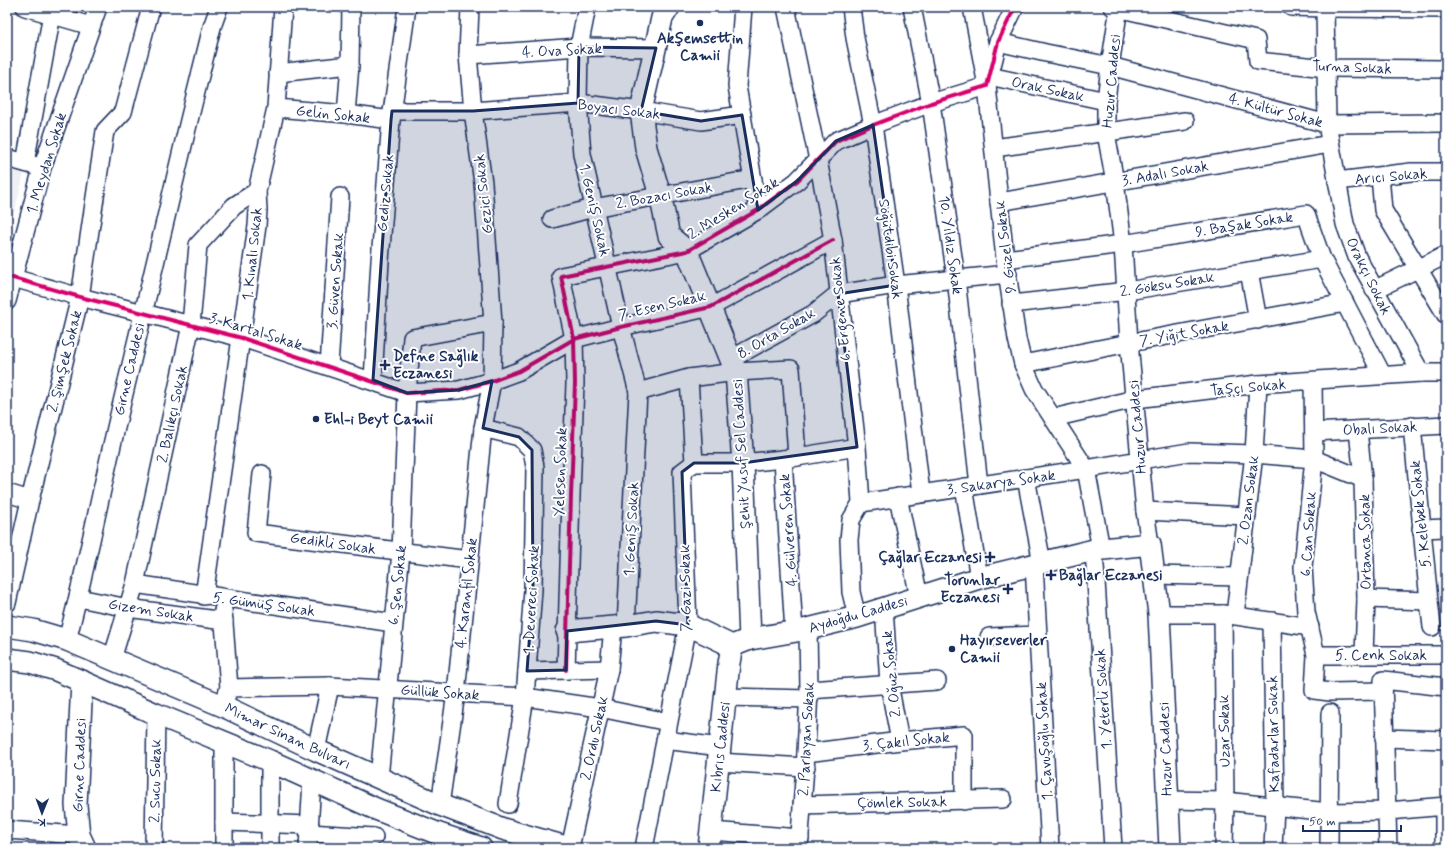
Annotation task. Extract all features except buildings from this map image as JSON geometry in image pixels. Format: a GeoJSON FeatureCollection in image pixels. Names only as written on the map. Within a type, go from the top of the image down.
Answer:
{"type":"FeatureCollection","features":[{"type":"Feature","properties":{"kind":"main road","name":"Şehit Yusuf Sel Caddesi"},"geometry":{"type":"LineString","coordinates":[[669,7],[662,18],[641,111],[646,148],[660,195],[669,236],[687,251],[734,366],[743,463],[741,642]]}},
{"type":"Feature","properties":{"kind":"main road","name":"Aydoğdu Caddesi"},"geometry":{"type":"LineString","coordinates":[[741,642],[857,617],[979,578],[1097,550],[1150,544]]}},
{"type":"Feature","properties":{"kind":"main road","name":"Huzur Caddesi"},"geometry":{"type":"LineString","coordinates":[[1150,544],[1159,614],[1170,848]]}},
{"type":"Feature","properties":{"kind":"main road"},"geometry":{"type":"LineString","coordinates":[[567,631],[656,621],[688,625],[741,642]]}},
{"type":"Feature","properties":{"kind":"main road","name":"Mimar Sinan Bulvarı"},"geometry":{"type":"LineString","coordinates":[[7,626],[33,630],[68,640],[112,659],[226,697],[316,750],[440,805],[503,829],[570,848]]}},
{"type":"Feature","properties":{"kind":"main road","name":"Kıbrıs Caddesi"},"geometry":{"type":"LineString","coordinates":[[710,840],[725,697],[741,642]]}},
{"type":"Feature","properties":{"kind":"main road","name":"Mimar Sinan Bulvarı"},"geometry":{"type":"LineString","coordinates":[[7,659],[30,662],[56,670],[224,743],[270,761],[376,809],[438,841],[481,848]]}},
{"type":"Feature","properties":{"kind":"main road","name":"Girne Caddesi"},"geometry":{"type":"LineString","coordinates":[[82,682],[76,806],[82,841]]}},
{"type":"Feature","properties":{"kind":"street"},"geometry":{"type":"LineString","coordinates":[[25,7],[91,26]]}},
{"type":"Feature","properties":{"kind":"street","name":"1. Meydan Sokak"},"geometry":{"type":"LineString","coordinates":[[34,166],[98,7]]}},
{"type":"Feature","properties":{"kind":"street","name":"2. Şimşek Sokak"},"geometry":{"type":"LineString","coordinates":[[7,603],[11,571],[80,298],[105,131],[123,112],[151,7]]}},
{"type":"Feature","properties":{"kind":"street","name":"Girne Caddesi"},"geometry":{"type":"LineString","coordinates":[[68,640],[79,598],[97,508],[142,312],[212,27],[219,7]]}},
{"type":"Feature","properties":{"kind":"street","name":"1. Kınalı Sokak"},"geometry":{"type":"LineString","coordinates":[[204,596],[257,226],[257,191],[276,108],[283,7]]}},
{"type":"Feature","properties":{"kind":"street"},"geometry":{"type":"LineString","coordinates":[[346,114],[350,65],[351,7]]}},
{"type":"Feature","properties":{"kind":"street","name":"Gediz Sokak"},"geometry":{"type":"LineString","coordinates":[[373,380],[391,115],[407,7]]}},
{"type":"Feature","properties":{"kind":"street","name":"Gezici Sokak"},"geometry":{"type":"LineString","coordinates":[[470,7],[468,55],[472,111],[484,183],[492,323],[492,381]]}},
{"type":"Feature","properties":{"kind":"street","name":"1. Geniş Sokak"},"geometry":{"type":"LineString","coordinates":[[587,7],[579,47],[578,103],[582,154],[593,208],[638,392],[620,626]]}},
{"type":"Feature","properties":{"kind":"street"},"geometry":{"type":"LineString","coordinates":[[743,7],[737,86],[758,210]]}},
{"type":"Feature","properties":{"kind":"street","name":"6. Ergene Sokak"},"geometry":{"type":"LineString","coordinates":[[786,7],[833,240],[838,294],[857,447],[861,503]]}},
{"type":"Feature","properties":{"kind":"street","name":"Söğütdibi Sokak"},"geometry":{"type":"LineString","coordinates":[[851,7],[855,38],[873,125],[896,285],[921,493]]}},
{"type":"Feature","properties":{"kind":"street","name":"10. Yıldız Sokak"},"geometry":{"type":"LineString","coordinates":[[912,7],[931,103],[956,278],[979,578]]}},
{"type":"Feature","properties":{"kind":"street","name":"9. Güzel Sokak"},"geometry":{"type":"LineString","coordinates":[[972,7],[988,81],[1006,266],[1017,339],[1023,364],[1034,389],[1086,469]]}},
{"type":"Feature","properties":{"kind":"street"},"geometry":{"type":"LineString","coordinates":[[988,81],[998,42],[1015,7]]}},
{"type":"Feature","properties":{"kind":"street","name":"Turna Sokak"},"geometry":{"type":"LineString","coordinates":[[1117,7],[1256,40],[1258,61],[1327,68],[1446,69]]}},
{"type":"Feature","properties":{"kind":"street","name":"Huzur Caddesi"},"geometry":{"type":"LineString","coordinates":[[1117,7],[1106,101],[1106,133],[1115,182],[1123,244],[1129,343],[1145,511],[1150,544]]}},
{"type":"Feature","properties":{"kind":"street"},"geometry":{"type":"LineString","coordinates":[[1291,7],[1446,9]]}},
{"type":"Feature","properties":{"kind":"street","name":"Orakçı Sokak"},"geometry":{"type":"LineString","coordinates":[[1325,8],[1327,124],[1345,224],[1357,257],[1421,373]]}},
{"type":"Feature","properties":{"kind":"street","name":"1. Meydan Sokak"},"geometry":{"type":"LineString","coordinates":[[7,300],[13,278],[34,166],[52,14]]}},
{"type":"Feature","properties":{"kind":"street"},"geometry":{"type":"LineString","coordinates":[[998,42],[1110,66]]}},
{"type":"Feature","properties":{"kind":"street","name":"4. Ova Sokak"},"geometry":{"type":"LineString","coordinates":[[468,55],[579,47],[656,48]]}},
{"type":"Feature","properties":{"kind":"street"},"geometry":{"type":"LineString","coordinates":[[278,72],[350,65]]}},
{"type":"Feature","properties":{"kind":"street","name":"4. Kültür Sokak"},"geometry":{"type":"LineString","coordinates":[[1110,66],[1327,124],[1446,123]]}},
{"type":"Feature","properties":{"kind":"street","name":"2. Mesken Sokak"},"geometry":{"type":"LineString","coordinates":[[561,276],[687,251],[758,210],[798,181],[836,141],[873,125],[988,81]]}},
{"type":"Feature","properties":{"kind":"street","name":"Orak Sokak"},"geometry":{"type":"LineString","coordinates":[[988,81],[1106,101]]}},
{"type":"Feature","properties":{"kind":"street","name":"Boyacı Sokak"},"geometry":{"type":"LineString","coordinates":[[391,115],[578,103],[641,111],[701,121],[742,115]]}},
{"type":"Feature","properties":{"kind":"street","name":"Gelin Sokak"},"geometry":{"type":"LineString","coordinates":[[276,108],[346,114],[391,115]]}},
{"type":"Feature","properties":{"kind":"street"},"geometry":{"type":"LineString","coordinates":[[994,148],[1185,121]]}},
{"type":"Feature","properties":{"kind":"street","name":"3. Adalı Sokak"},"geometry":{"type":"LineString","coordinates":[[999,202],[1330,144]]}},
{"type":"Feature","properties":{"kind":"street"},"geometry":{"type":"LineString","coordinates":[[7,158],[34,166]]}},
{"type":"Feature","properties":{"kind":"street","name":"Arıcı Sokak"},"geometry":{"type":"LineString","coordinates":[[1337,181],[1411,172],[1446,172]]}},
{"type":"Feature","properties":{"kind":"street"},"geometry":{"type":"LineString","coordinates":[[1380,176],[1384,210],[1446,315]]}},
{"type":"Feature","properties":{"kind":"street","name":"2. Bozacı Sokak"},"geometry":{"type":"LineString","coordinates":[[552,219],[593,208],[752,179]]}},
{"type":"Feature","properties":{"kind":"street","name":"2. Balıkçı Sokak"},"geometry":{"type":"LineString","coordinates":[[112,659],[135,584],[192,325],[198,245],[234,206],[257,191]]}},
{"type":"Feature","properties":{"kind":"street","name":"3. Güven Sokak"},"geometry":{"type":"LineString","coordinates":[[329,366],[340,197]]}},
{"type":"Feature","properties":{"kind":"street","name":"9. Başak Sokak"},"geometry":{"type":"LineString","coordinates":[[1006,266],[1123,244],[1306,214],[1322,259],[1383,376]]}},
{"type":"Feature","properties":{"kind":"street","name":"7. Esen Sokak"},"geometry":{"type":"LineString","coordinates":[[492,381],[519,371],[574,339],[711,307],[833,240]]}},
{"type":"Feature","properties":{"kind":"street"},"geometry":{"type":"LineString","coordinates":[[1374,290],[1446,256]]}},
{"type":"Feature","properties":{"kind":"street","name":"2. Göksu Sokak"},"geometry":{"type":"LineString","coordinates":[[1011,304],[1127,291],[1322,259]]}},
{"type":"Feature","properties":{"kind":"street","name":"8. Orta Sokak"},"geometry":{"type":"LineString","coordinates":[[734,366],[813,314],[838,294],[956,278],[1006,266]]}},
{"type":"Feature","properties":{"kind":"street"},"geometry":{"type":"LineString","coordinates":[[1249,271],[1258,320]]}},
{"type":"Feature","properties":{"kind":"street","name":"Yelesen Sokak"},"geometry":{"type":"LineString","coordinates":[[561,276],[574,339],[576,383],[566,670]]}},
{"type":"Feature","properties":{"kind":"street","name":"3. Kartal Sokak"},"geometry":{"type":"LineString","coordinates":[[13,278],[80,298],[142,312],[242,338],[373,380],[407,393],[459,390],[492,381]]}},
{"type":"Feature","properties":{"kind":"street","name":"7. Yiğit Sokak"},"geometry":{"type":"LineString","coordinates":[[1023,364],[1345,303]]}},
{"type":"Feature","properties":{"kind":"street","name":"6. Şen Sokak"},"geometry":{"type":"LineString","coordinates":[[379,778],[400,552],[407,393],[412,338],[492,323]]}},
{"type":"Feature","properties":{"kind":"street"},"geometry":{"type":"LineString","coordinates":[[638,392],[734,366]]}},
{"type":"Feature","properties":{"kind":"street","name":"4. Gülveren Sokak"},"geometry":{"type":"LineString","coordinates":[[734,366],[791,369],[790,458],[801,630]]}},
{"type":"Feature","properties":{"kind":"street","name":"Taşçı Sokak"},"geometry":{"type":"LineString","coordinates":[[1052,418],[1135,399],[1258,384],[1421,373],[1446,373]]}},
{"type":"Feature","properties":{"kind":"street"},"geometry":{"type":"LineString","coordinates":[[689,378],[694,463],[743,463],[790,458],[857,447]]}},
{"type":"Feature","properties":{"kind":"street","name":"4. Karanfil Sokak"},"geometry":{"type":"LineString","coordinates":[[440,805],[456,693],[483,428],[492,381]]}},
{"type":"Feature","properties":{"kind":"street","name":"6. Can Sokak"},"geometry":{"type":"LineString","coordinates":[[1314,381],[1314,459],[1303,567],[1306,612],[1316,655],[1314,690],[1330,692],[1383,686]]}},
{"type":"Feature","properties":{"kind":"street","name":"2. Ozan Sokak"},"geometry":{"type":"LineString","coordinates":[[1229,615],[1239,576],[1247,516],[1254,454],[1258,384]]}},
{"type":"Feature","properties":{"kind":"street","name":"Obalı Sokak"},"geometry":{"type":"LineString","coordinates":[[1314,432],[1446,425]]}},
{"type":"Feature","properties":{"kind":"street","name":"5. Kelebek Sokak"},"geometry":{"type":"LineString","coordinates":[[1412,426],[1421,530],[1432,627]]}},
{"type":"Feature","properties":{"kind":"street","name":"1. Devereci Sokak"},"geometry":{"type":"LineString","coordinates":[[483,428],[519,437],[532,450],[535,467],[533,590],[526,698],[508,804]]}},
{"type":"Feature","properties":{"kind":"street","name":"Ortanca Sokak"},"geometry":{"type":"LineString","coordinates":[[1358,430],[1363,479],[1366,599],[1364,655]]}},
{"type":"Feature","properties":{"kind":"street","name":"3. Sakarya Sokak"},"geometry":{"type":"LineString","coordinates":[[861,503],[1189,452],[1254,454],[1314,459],[1363,479]]}},
{"type":"Feature","properties":{"kind":"street","name":"7. Gazi Sokak"},"geometry":{"type":"LineString","coordinates":[[644,848],[688,625],[682,472],[694,463]]}},
{"type":"Feature","properties":{"kind":"street","name":"1. Yeterli Sokak"},"geometry":{"type":"LineString","coordinates":[[1086,469],[1097,550],[1113,848]]}},
{"type":"Feature","properties":{"kind":"street","name":"Gedikli Sokak"},"geometry":{"type":"LineString","coordinates":[[262,474],[256,533],[469,560]]}},
{"type":"Feature","properties":{"kind":"street","name":"1. Çavuşoğlu Sokak"},"geometry":{"type":"LineString","coordinates":[[1026,478],[1038,564],[1038,635],[1050,848]]}},
{"type":"Feature","properties":{"kind":"street"},"geometry":{"type":"LineString","coordinates":[[7,493],[30,500]]}},
{"type":"Feature","properties":{"kind":"street"},"geometry":{"type":"LineString","coordinates":[[898,497],[919,597]]}},
{"type":"Feature","properties":{"kind":"street"},"geometry":{"type":"LineString","coordinates":[[857,617],[852,592],[848,540],[851,520],[861,503]]}},
{"type":"Feature","properties":{"kind":"street"},"geometry":{"type":"LineString","coordinates":[[1145,511],[1247,516]]}},
{"type":"Feature","properties":{"kind":"street"},"geometry":{"type":"LineString","coordinates":[[1421,530],[1446,528]]}},
{"type":"Feature","properties":{"kind":"street"},"geometry":{"type":"LineString","coordinates":[[1154,575],[1239,576]]}},
{"type":"Feature","properties":{"kind":"street","name":"5. Gümüş Sokak"},"geometry":{"type":"LineString","coordinates":[[135,584],[204,596],[393,623]]}},
{"type":"Feature","properties":{"kind":"street","name":"Gizem Sokak"},"geometry":{"type":"LineString","coordinates":[[79,598],[128,608],[224,621]]}},
{"type":"Feature","properties":{"kind":"street"},"geometry":{"type":"LineString","coordinates":[[222,598],[226,697]]}},
{"type":"Feature","properties":{"kind":"street"},"geometry":{"type":"LineString","coordinates":[[1366,599],[1429,601]]}},
{"type":"Feature","properties":{"kind":"street","name":"2. Oğuz Sokak"},"geometry":{"type":"LineString","coordinates":[[884,608],[889,684],[900,741]]}},
{"type":"Feature","properties":{"kind":"street"},"geometry":{"type":"LineString","coordinates":[[1159,614],[1229,615],[1272,620],[1310,627]]}},
{"type":"Feature","properties":{"kind":"street","name":"Uzar Sokak"},"geometry":{"type":"LineString","coordinates":[[1224,848],[1229,615]]}},
{"type":"Feature","properties":{"kind":"street","name":"Kafadarlar Sokak"},"geometry":{"type":"LineString","coordinates":[[1272,620],[1275,806],[1274,848]]}},
{"type":"Feature","properties":{"kind":"street","name":"2. Ordu Sokak"},"geometry":{"type":"LineString","coordinates":[[570,848],[609,668],[620,626]]}},
{"type":"Feature","properties":{"kind":"street","name":"2. Parlayan Sokak"},"geometry":{"type":"LineString","coordinates":[[800,843],[809,695],[801,630]]}},
{"type":"Feature","properties":{"kind":"street"},"geometry":{"type":"LineString","coordinates":[[989,637],[1038,635]]}},
{"type":"Feature","properties":{"kind":"street","name":"5. Cenk Sokak"},"geometry":{"type":"LineString","coordinates":[[1316,655],[1446,655]]}},
{"type":"Feature","properties":{"kind":"street"},"geometry":{"type":"LineString","coordinates":[[527,671],[609,668]]}},
{"type":"Feature","properties":{"kind":"street"},"geometry":{"type":"LineString","coordinates":[[725,697],[809,695],[889,684],[937,681]]}},
{"type":"Feature","properties":{"kind":"street"},"geometry":{"type":"LineString","coordinates":[[1388,848],[1383,686],[1446,683]]}},
{"type":"Feature","properties":{"kind":"street"},"geometry":{"type":"LineString","coordinates":[[316,750],[330,686]]}},
{"type":"Feature","properties":{"kind":"street","name":"Güllük Sokak"},"geometry":{"type":"LineString","coordinates":[[226,697],[330,686],[388,689],[526,698],[600,708],[668,722]]}},
{"type":"Feature","properties":{"kind":"street"},"geometry":{"type":"LineString","coordinates":[[1330,713],[1330,848]]}},
{"type":"Feature","properties":{"kind":"street","name":"2. Sucu Sokak"},"geometry":{"type":"LineString","coordinates":[[154,848],[156,714]]}},
{"type":"Feature","properties":{"kind":"street","name":"3. Çakıl Sokak"},"geometry":{"type":"LineString","coordinates":[[665,740],[719,755],[806,760],[900,741],[964,735],[964,801]]}},
{"type":"Feature","properties":{"kind":"street"},"geometry":{"type":"LineString","coordinates":[[1384,738],[1446,740]]}},
{"type":"Feature","properties":{"kind":"street"},"geometry":{"type":"LineString","coordinates":[[224,743],[224,848]]}},
{"type":"Feature","properties":{"kind":"street"},"geometry":{"type":"LineString","coordinates":[[270,761],[270,848]]}},
{"type":"Feature","properties":{"kind":"street"},"geometry":{"type":"LineString","coordinates":[[309,835],[312,780]]}},
{"type":"Feature","properties":{"kind":"street","name":"Çömlek Sokak"},"geometry":{"type":"LineString","coordinates":[[802,805],[1002,799]]}},
{"type":"Feature","properties":{"kind":"street"},"geometry":{"type":"LineString","coordinates":[[1167,800],[1225,801],[1329,812],[1445,806],[1444,848]]}},
{"type":"Feature","properties":{"kind":"street"},"geometry":{"type":"LineString","coordinates":[[224,822],[270,824],[309,835],[374,843],[376,809]]}},
{"type":"Feature","properties":{"kind":"street"},"geometry":{"type":"LineString","coordinates":[[7,830],[54,840],[82,841]]}},
{"type":"Feature","properties":{"kind":"street"},"geometry":{"type":"LineString","coordinates":[[710,840],[800,843]]}},
{"type":"Feature","properties":{"kind":"highlighted area"},"geometry":{"type":"Polygon","coordinates":[[[579,47],[656,48],[641,111],[701,121],[742,115],[758,210],[797,181],[836,141],[873,125],[896,285],[838,294],[857,447],[743,463],[694,463],[682,472],[688,625],[656,621],[567,631],[566,670],[527,671],[533,590],[532,450],[519,437],[483,428],[492,381],[459,390],[407,393],[373,380],[391,120],[392,111],[473,111],[578,103],[579,47]]]}},
{"type":"Feature","properties":{"kind":"shaded area"},"geometry":{"type":"Polygon","coordinates":[[[7,169],[24,173],[7,244],[7,169]]]}},
{"type":"Feature","properties":{"kind":"cycle path"},"geometry":{"type":"LineString","coordinates":[[566,670],[575,383],[574,339],[561,276],[687,251],[758,210],[797,181],[836,141],[931,103],[987,86],[998,42],[1015,7]]}},
{"type":"Feature","properties":{"kind":"cycle path"},"geometry":{"type":"LineString","coordinates":[[13,278],[80,297],[242,338],[407,393],[459,390],[492,381],[519,371],[574,339],[711,307],[833,240]]}},
{"type":"Feature","properties":{"kind":"place","name":"Akşemsettin Camii"},"geometry":{"type":"Point","coordinates":[700,23]}},
{"type":"Feature","properties":{"kind":"place","name":"Defne Sağlık Eczanesi"},"geometry":{"type":"Point","coordinates":[385,365]}},
{"type":"Feature","properties":{"kind":"place","name":"Ehl-i Beyt Camii"},"geometry":{"type":"Point","coordinates":[316,419]}},
{"type":"Feature","properties":{"kind":"place","name":"Çağlar Eczanesi"},"geometry":{"type":"Point","coordinates":[990,557]}},
{"type":"Feature","properties":{"kind":"place","name":"Bağlar Eczanesi"},"geometry":{"type":"Point","coordinates":[1051,575]}},
{"type":"Feature","properties":{"kind":"place","name":"Torunlar Eczanesi"},"geometry":{"type":"Point","coordinates":[1008,589]}},
{"type":"Feature","properties":{"kind":"place","name":"Hayırseverler Camii"},"geometry":{"type":"Point","coordinates":[952,649]}}]}
